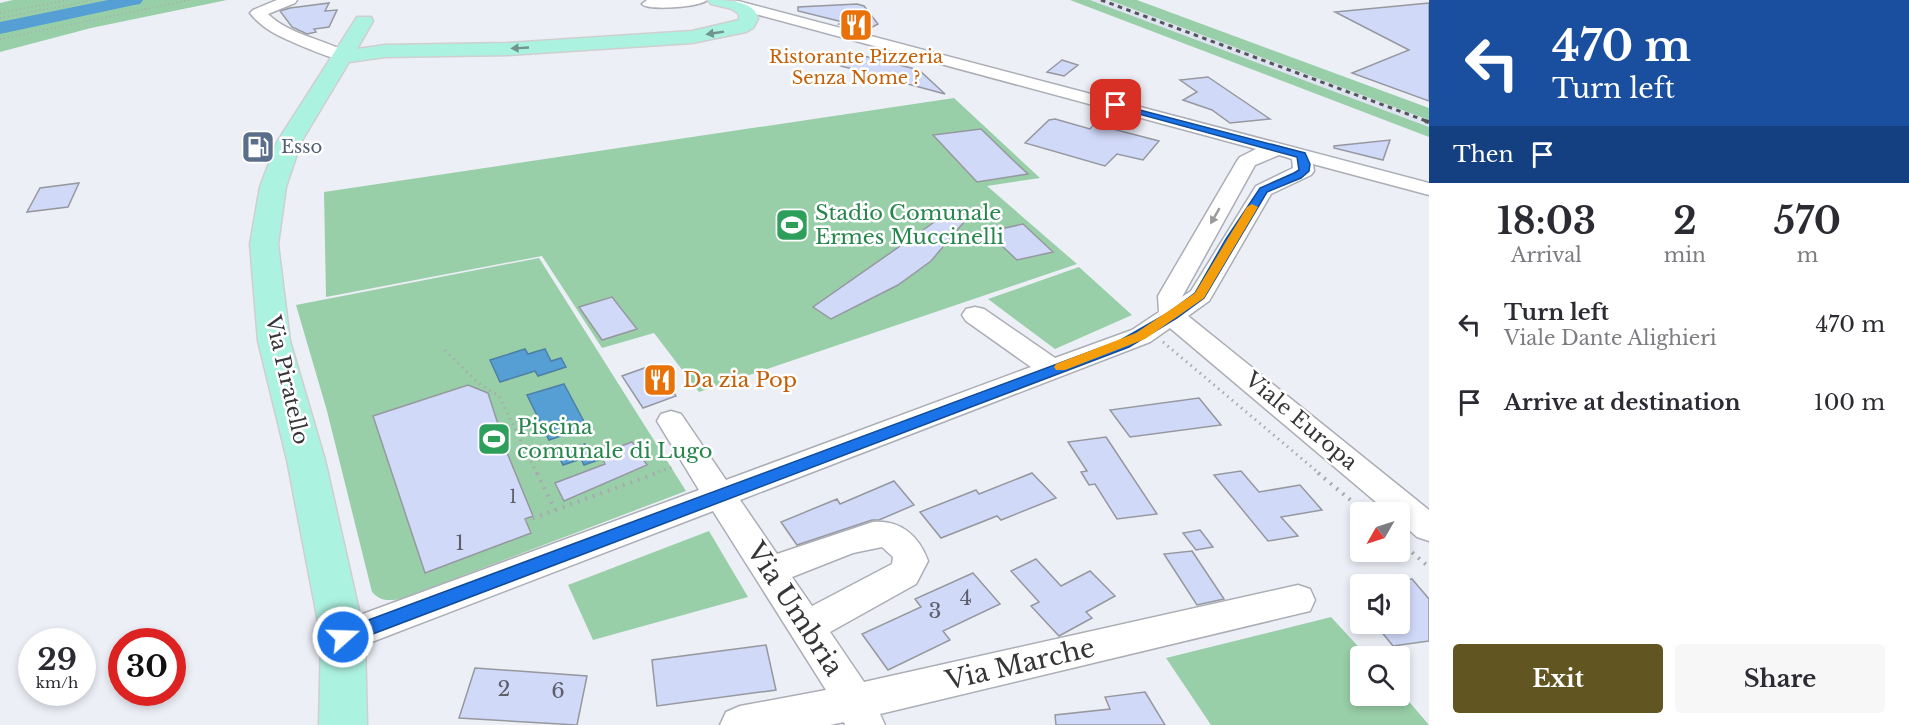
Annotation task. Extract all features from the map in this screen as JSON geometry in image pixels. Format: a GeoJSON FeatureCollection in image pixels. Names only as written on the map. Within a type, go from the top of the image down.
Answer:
{"type":"FeatureCollection","features":[{"type":"Feature","properties":{"kind":"main road"},"geometry":{"type":"LineString","coordinates":[[363,24],[385,51],[601,43],[724,32],[746,24],[749,19],[748,12],[729,2]]}},
{"type":"Feature","properties":{"kind":"main road"},"geometry":{"type":"LineString","coordinates":[[363,24],[369,42],[383,47],[417,51]]}},
{"type":"Feature","properties":{"kind":"main road","name":"Via Piratello"},"geometry":{"type":"LineString","coordinates":[[343,725],[343,637],[306,460],[274,340],[264,244],[273,187],[289,142],[363,24]]}},
{"type":"Feature","properties":{"kind":"street"},"geometry":{"type":"LineString","coordinates":[[290,0],[258,13],[268,24],[328,48],[363,24]]}},
{"type":"Feature","properties":{"kind":"street"},"geometry":{"type":"LineString","coordinates":[[649,4],[688,0]]}},
{"type":"Feature","properties":{"kind":"street"},"geometry":{"type":"LineString","coordinates":[[729,2],[1429,189]]}},
{"type":"Feature","properties":{"kind":"street"},"geometry":{"type":"LineString","coordinates":[[1186,124],[1230,148],[1244,165]]}},
{"type":"Feature","properties":{"kind":"street"},"geometry":{"type":"LineString","coordinates":[[1161,323],[1170,296],[1244,165],[1260,154],[1279,149]]}},
{"type":"Feature","properties":{"kind":"street"},"geometry":{"type":"LineString","coordinates":[[343,637],[1124,344],[1161,323],[1200,296],[1263,190],[1304,171],[1301,155]]}},
{"type":"Feature","properties":{"kind":"street"},"geometry":{"type":"LineString","coordinates":[[975,315],[1053,370]]}},
{"type":"Feature","properties":{"kind":"street","name":"Viale Europa"},"geometry":{"type":"LineString","coordinates":[[1161,323],[1429,528]]}},
{"type":"Feature","properties":{"kind":"street","name":"Via Umbria"},"geometry":{"type":"LineString","coordinates":[[671,421],[860,713]]}},
{"type":"Feature","properties":{"kind":"street"},"geometry":{"type":"LineString","coordinates":[[770,571],[871,534],[889,536],[904,546],[911,561],[904,574],[806,627]]}},
{"type":"Feature","properties":{"kind":"street","name":"Via Marche"},"geometry":{"type":"LineString","coordinates":[[740,725],[860,713],[1298,600]]}},
{"type":"Feature","properties":{"kind":"path"},"geometry":{"type":"LineString","coordinates":[[0,13],[68,0]]}},
{"type":"Feature","properties":{"kind":"path"},"geometry":{"type":"LineString","coordinates":[[0,18],[94,0]]}},
{"type":"Feature","properties":{"kind":"path"},"geometry":{"type":"LineString","coordinates":[[0,39],[190,0]]}},
{"type":"Feature","properties":{"kind":"path"},"geometry":{"type":"LineString","coordinates":[[1161,323],[1204,374],[1353,502]]}},
{"type":"Feature","properties":{"kind":"path"},"geometry":{"type":"LineString","coordinates":[[445,350],[477,382],[500,396],[555,510]]}},
{"type":"Feature","properties":{"kind":"path"},"geometry":{"type":"LineString","coordinates":[[525,521],[696,459]]}},
{"type":"Feature","properties":{"kind":"path"},"geometry":{"type":"LineString","coordinates":[[1410,551],[1429,567]]}},
{"type":"Feature","properties":{"kind":"shaded area"},"geometry":{"type":"Polygon","coordinates":[[[1090,0],[1109,0],[1382,102],[1429,120],[1429,127],[1090,0]]]}},
{"type":"Feature","properties":{"kind":"green space"},"geometry":{"type":"Polygon","coordinates":[[[13,0],[227,0],[91,28],[0,52],[0,3],[13,0]]]}},
{"type":"Feature","properties":{"kind":"green space"},"geometry":{"type":"Polygon","coordinates":[[[1070,0],[1090,0],[1429,127],[1429,137],[1070,0]]]}},
{"type":"Feature","properties":{"kind":"green space"},"geometry":{"type":"Polygon","coordinates":[[[1109,0],[1137,0],[1429,108],[1429,120],[1109,0]]]}},
{"type":"Feature","properties":{"kind":"green space"},"geometry":{"type":"Polygon","coordinates":[[[954,98],[1040,178],[987,186],[1077,264],[699,392],[654,333],[602,348],[542,256],[326,297],[324,192],[954,98]]]}},
{"type":"Feature","properties":{"kind":"green space","name":"Piscina comunale di Lugo"},"geometry":{"type":"Polygon","coordinates":[[[539,258],[686,491],[401,599],[381,599],[372,592],[327,411],[296,305],[539,258]]]}},
{"type":"Feature","properties":{"kind":"green space"},"geometry":{"type":"Polygon","coordinates":[[[1079,267],[1132,315],[1055,349],[988,299],[1079,267]]]}},
{"type":"Feature","properties":{"kind":"green space"},"geometry":{"type":"Polygon","coordinates":[[[709,531],[748,597],[593,640],[568,585],[709,531]]]}},
{"type":"Feature","properties":{"kind":"green space"},"geometry":{"type":"Polygon","coordinates":[[[1331,617],[1358,646],[1350,646],[1350,706],[1410,706],[1410,703],[1429,725],[1211,725],[1166,658],[1331,617]]]}},
{"type":"Feature","properties":{"kind":"water"},"geometry":{"type":"Polygon","coordinates":[[[525,349],[528,354],[545,349],[551,361],[561,358],[566,367],[538,376],[535,371],[500,382],[490,360],[525,349]]]}},
{"type":"Feature","properties":{"kind":"water"},"geometry":{"type":"Polygon","coordinates":[[[564,384],[587,427],[549,440],[527,395],[564,384]]]}},
{"type":"Feature","properties":{"kind":"water"},"geometry":{"type":"Polygon","coordinates":[[[585,444],[589,452],[593,451],[598,460],[584,465],[581,459],[563,465],[557,453],[585,444]]]}},
{"type":"Feature","properties":{"kind":"building"},"geometry":{"type":"Polygon","coordinates":[[[329,3],[325,11],[337,10],[329,27],[314,29],[316,32],[307,34],[292,27],[280,11],[290,8],[329,3]]]}},
{"type":"Feature","properties":{"kind":"building"},"geometry":{"type":"Polygon","coordinates":[[[1429,3],[1429,101],[1352,73],[1409,50],[1335,12],[1429,3]]]}},
{"type":"Feature","properties":{"kind":"building"},"geometry":{"type":"Polygon","coordinates":[[[857,4],[864,6],[878,24],[865,31],[839,24],[843,22],[798,11],[798,7],[857,4]]]}},
{"type":"Feature","properties":{"kind":"building"},"geometry":{"type":"Polygon","coordinates":[[[860,55],[919,70],[945,94],[841,66],[860,55]]]}},
{"type":"Feature","properties":{"kind":"building"},"geometry":{"type":"Polygon","coordinates":[[[1062,60],[1078,65],[1064,76],[1047,72],[1062,60]]]}},
{"type":"Feature","properties":{"kind":"building"},"geometry":{"type":"Polygon","coordinates":[[[1208,77],[1270,119],[1230,123],[1212,110],[1183,100],[1197,92],[1180,80],[1208,77]]]}},
{"type":"Feature","properties":{"kind":"building"},"geometry":{"type":"Polygon","coordinates":[[[1055,119],[1090,129],[1094,124],[1159,141],[1143,160],[1117,154],[1105,166],[1025,143],[1049,120],[1055,119]]]}},
{"type":"Feature","properties":{"kind":"building"},"geometry":{"type":"Polygon","coordinates":[[[981,129],[1028,174],[977,182],[933,135],[981,129]]]}},
{"type":"Feature","properties":{"kind":"building"},"geometry":{"type":"Polygon","coordinates":[[[1390,140],[1383,160],[1334,148],[1334,146],[1390,140]]]}},
{"type":"Feature","properties":{"kind":"building"},"geometry":{"type":"Polygon","coordinates":[[[79,183],[68,207],[27,212],[40,188],[79,183]]]}},
{"type":"Feature","properties":{"kind":"building"},"geometry":{"type":"Polygon","coordinates":[[[953,209],[969,216],[931,261],[898,285],[831,319],[813,307],[953,209]]]}},
{"type":"Feature","properties":{"kind":"building"},"geometry":{"type":"Polygon","coordinates":[[[1023,224],[1053,252],[1017,260],[987,232],[1023,224]]]}},
{"type":"Feature","properties":{"kind":"building"},"geometry":{"type":"Polygon","coordinates":[[[612,297],[637,329],[602,340],[579,307],[612,297]]]}},
{"type":"Feature","properties":{"kind":"building"},"geometry":{"type":"Polygon","coordinates":[[[653,365],[676,396],[643,408],[622,376],[653,365]]]}},
{"type":"Feature","properties":{"kind":"building"},"geometry":{"type":"Polygon","coordinates":[[[468,385],[488,393],[508,455],[533,516],[525,519],[531,533],[425,573],[373,416],[468,385]]]}},
{"type":"Feature","properties":{"kind":"building"},"geometry":{"type":"Polygon","coordinates":[[[1199,398],[1221,425],[1130,437],[1110,410],[1199,398]]]}},
{"type":"Feature","properties":{"kind":"building"},"geometry":{"type":"Polygon","coordinates":[[[1106,437],[1157,514],[1117,519],[1095,484],[1089,485],[1081,472],[1087,471],[1068,442],[1106,437]]]}},
{"type":"Feature","properties":{"kind":"building"},"geometry":{"type":"Polygon","coordinates":[[[632,442],[647,465],[564,501],[555,483],[605,464],[600,454],[632,442]]]}},
{"type":"Feature","properties":{"kind":"building"},"geometry":{"type":"Polygon","coordinates":[[[1241,471],[1259,492],[1300,485],[1322,510],[1281,517],[1298,536],[1268,541],[1214,475],[1241,471]]]}},
{"type":"Feature","properties":{"kind":"building"},"geometry":{"type":"Polygon","coordinates":[[[1032,473],[1056,498],[1001,520],[997,516],[941,538],[920,512],[976,490],[979,494],[1032,473]]]}},
{"type":"Feature","properties":{"kind":"building"},"geometry":{"type":"Polygon","coordinates":[[[894,481],[914,505],[879,520],[872,520],[797,545],[781,522],[837,499],[840,504],[894,481]]]}},
{"type":"Feature","properties":{"kind":"building"},"geometry":{"type":"Polygon","coordinates":[[[1200,530],[1213,547],[1196,550],[1183,533],[1200,530]]]}},
{"type":"Feature","properties":{"kind":"building"},"geometry":{"type":"Polygon","coordinates":[[[1192,551],[1224,599],[1197,605],[1164,554],[1192,551]]]}},
{"type":"Feature","properties":{"kind":"building"},"geometry":{"type":"Polygon","coordinates":[[[1036,559],[1061,586],[1090,571],[1115,596],[1086,612],[1092,618],[1059,636],[1031,606],[1039,602],[1011,571],[1036,559]]]}},
{"type":"Feature","properties":{"kind":"building"},"geometry":{"type":"Polygon","coordinates":[[[973,573],[1000,604],[943,631],[950,640],[888,670],[862,634],[921,607],[915,599],[973,573]]]}},
{"type":"Feature","properties":{"kind":"building"},"geometry":{"type":"Polygon","coordinates":[[[1410,579],[1429,599],[1429,641],[1393,646],[1383,634],[1410,634],[1410,579]]]}},
{"type":"Feature","properties":{"kind":"building"},"geometry":{"type":"Polygon","coordinates":[[[766,645],[776,690],[657,706],[652,660],[766,645]]]}},
{"type":"Feature","properties":{"kind":"building"},"geometry":{"type":"Polygon","coordinates":[[[475,668],[587,676],[577,725],[459,718],[475,668]]]}},
{"type":"Feature","properties":{"kind":"building"},"geometry":{"type":"Polygon","coordinates":[[[1145,692],[1165,725],[1056,725],[1055,715],[1110,709],[1105,697],[1145,692]]]}},
{"type":"Feature","properties":{"kind":"waterway"},"geometry":{"type":"LineString","coordinates":[[0,28],[134,0]]}},
{"type":"Feature","properties":{"kind":"railway"},"geometry":{"type":"LineString","coordinates":[[1101,0],[1429,122],[1425,121]]}},
{"type":"Feature","properties":{"kind":"slow traffic"},"geometry":{"type":"LineString","coordinates":[[1061,367],[1141,336],[1200,296],[1252,207]]}},
{"type":"Feature","properties":{"kind":"place","name":"Ristorante Pizzeria Senza Nome ?"},"geometry":{"type":"Point","coordinates":[856,25]}},
{"type":"Feature","properties":{"kind":"place","name":"Esso"},"geometry":{"type":"Point","coordinates":[258,147]}},
{"type":"Feature","properties":{"kind":"place","name":"Stadio Comunale Ermes Muccinelli"},"geometry":{"type":"Point","coordinates":[792,225]}},
{"type":"Feature","properties":{"kind":"place","name":"Da zia Pop"},"geometry":{"type":"Point","coordinates":[660,380]}},
{"type":"Feature","properties":{"kind":"place","name":"Piscina comunale di Lugo"},"geometry":{"type":"Point","coordinates":[494,439]}},
{"type":"Feature","properties":{"kind":"route"},"geometry":{"type":"LineString","coordinates":[[343,637],[1124,344],[1172,316],[1200,296],[1263,190],[1298,175],[1304,171],[1304,164],[1301,155],[1116,105]]}}]}
